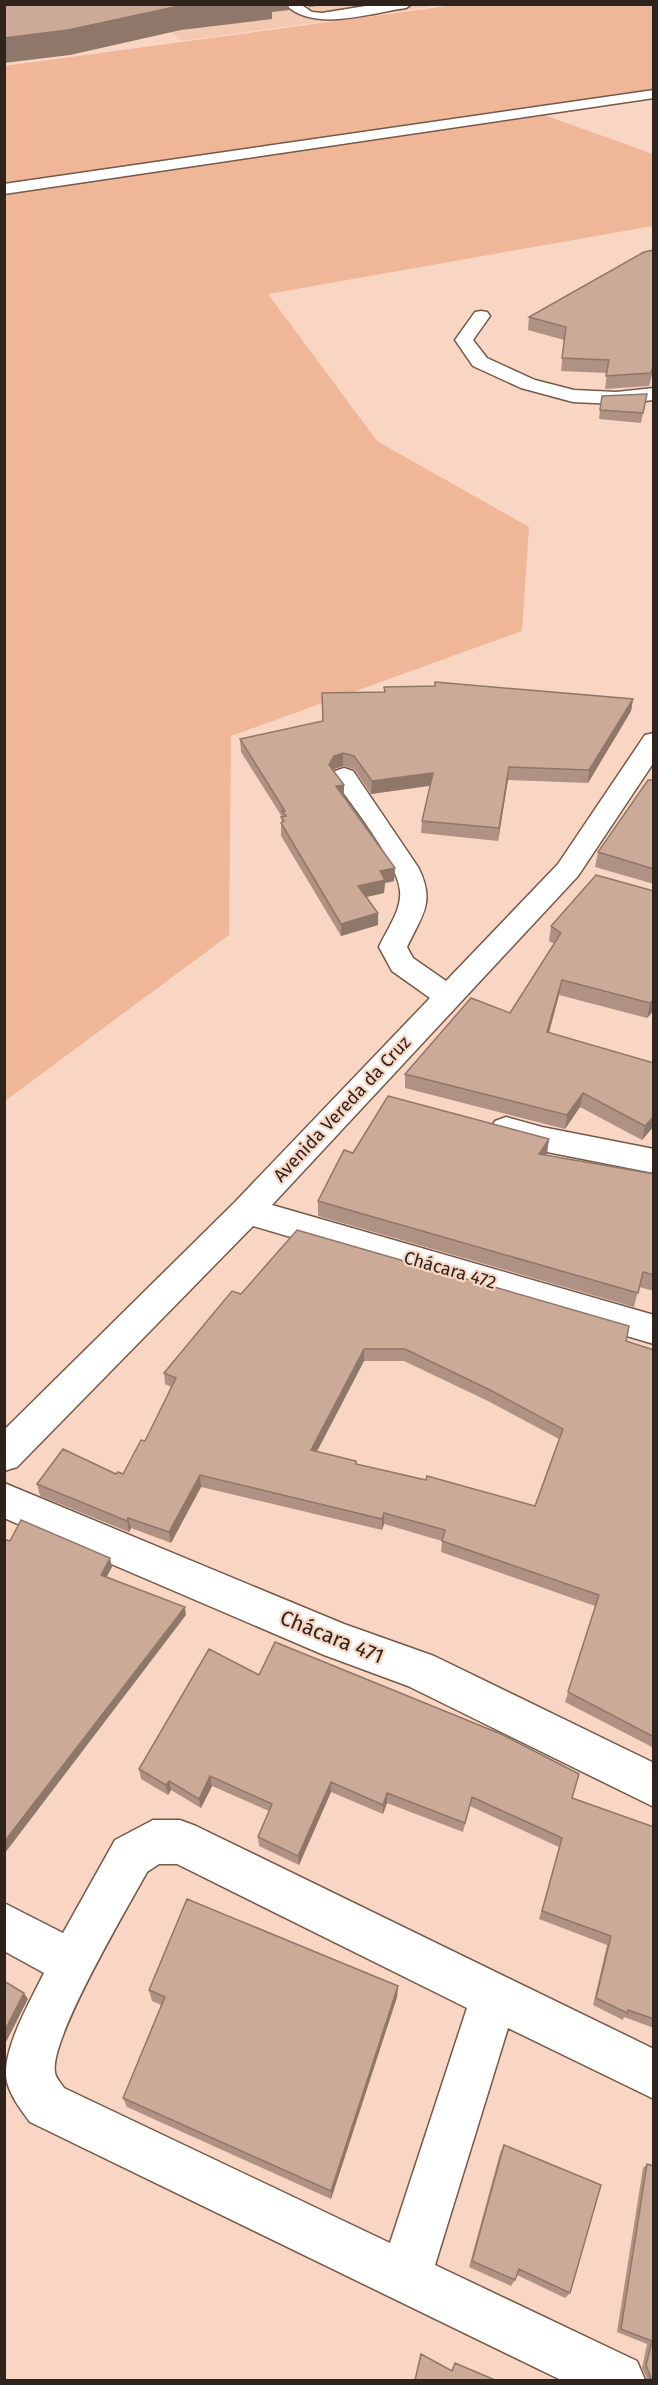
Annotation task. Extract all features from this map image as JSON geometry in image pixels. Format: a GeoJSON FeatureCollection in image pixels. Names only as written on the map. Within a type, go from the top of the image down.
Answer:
{"type":"FeatureCollection","features":[{"type":"Feature","properties":{"kind":"street"},"geometry":{"type":"LineString","coordinates":[[291,4],[308,15],[322,17],[406,4]]}},
{"type":"Feature","properties":{"kind":"street"},"geometry":{"type":"LineString","coordinates":[[4,189],[654,94]]}},
{"type":"Feature","properties":{"kind":"street"},"geometry":{"type":"LineString","coordinates":[[482,316],[469,330],[464,340],[480,362],[528,384],[573,396],[616,398],[654,394]]}},
{"type":"Feature","properties":{"kind":"street","name":"Avenida Vereda da Cruz"},"geometry":{"type":"LineString","coordinates":[[4,1455],[247,1211],[448,997],[579,873],[642,779],[654,740]]}},
{"type":"Feature","properties":{"kind":"street"},"geometry":{"type":"LineString","coordinates":[[344,776],[408,871],[414,890],[412,905],[393,947],[402,963],[448,997]]}},
{"type":"Feature","properties":{"kind":"street"},"geometry":{"type":"LineString","coordinates":[[359,1090],[393,1099]]}},
{"type":"Feature","properties":{"kind":"street"},"geometry":{"type":"LineString","coordinates":[[473,1120],[542,1139],[654,1161]]}},
{"type":"Feature","properties":{"kind":"street","name":"Chácara 472"},"geometry":{"type":"LineString","coordinates":[[247,1211],[654,1330]]}},
{"type":"Feature","properties":{"kind":"street","name":"Chácara 471"},"geometry":{"type":"LineString","coordinates":[[4,1500],[338,1641],[419,1670],[654,1786]]}},
{"type":"Feature","properties":{"kind":"street"},"geometry":{"type":"LineString","coordinates":[[618,2380],[47,2105],[30,2080],[32,2051],[72,1964],[131,1856],[153,1842],[180,1842],[654,2075]]}},
{"type":"Feature","properties":{"kind":"street"},"geometry":{"type":"LineString","coordinates":[[4,1926],[72,1964]]}},
{"type":"Feature","properties":{"kind":"street"},"geometry":{"type":"LineString","coordinates":[[405,2277],[494,1997]]}},
{"type":"Feature","properties":{"kind":"shaded area"},"geometry":{"type":"Polygon","coordinates":[[[425,4],[429,7],[181,41],[141,5],[425,4]]]}},
{"type":"Feature","properties":{"kind":"shaded area"},"geometry":{"type":"Polygon","coordinates":[[[455,5],[653,5],[653,89],[533,111],[653,154],[653,226],[268,294],[377,441],[529,527],[522,631],[231,736],[229,935],[5,1101],[4,66],[455,5]]]}},
{"type":"Feature","properties":{"kind":"building"},"geometry":{"type":"Polygon","coordinates":[[[4,4],[194,4],[68,30],[4,38],[4,4]]]}},
{"type":"Feature","properties":{"kind":"building"},"geometry":{"type":"Polygon","coordinates":[[[654,250],[654,364],[651,373],[606,376],[609,360],[562,358],[566,327],[529,317],[644,252],[654,250]]]}},
{"type":"Feature","properties":{"kind":"building"},"geometry":{"type":"Polygon","coordinates":[[[647,394],[643,413],[600,410],[602,396],[647,394]]]}},
{"type":"Feature","properties":{"kind":"building"},"geometry":{"type":"Polygon","coordinates":[[[435,682],[633,699],[589,770],[509,767],[499,828],[422,821],[433,773],[372,781],[354,756],[343,753],[334,756],[329,765],[344,785],[336,786],[395,868],[380,871],[385,880],[358,886],[378,913],[341,924],[281,823],[284,821],[281,817],[286,816],[282,811],[285,811],[240,739],[323,721],[322,693],[385,692],[384,687],[435,686],[435,682]]]}},
{"type":"Feature","properties":{"kind":"building"},"geometry":{"type":"Polygon","coordinates":[[[648,780],[654,780],[654,869],[598,852],[648,780]]]}},
{"type":"Feature","properties":{"kind":"building"},"geometry":{"type":"Polygon","coordinates":[[[596,875],[654,891],[654,999],[650,1003],[562,980],[547,1032],[654,1063],[654,1116],[645,1126],[583,1093],[567,1115],[405,1074],[471,998],[510,1013],[561,933],[551,926],[596,875]]]}},
{"type":"Feature","properties":{"kind":"building"},"geometry":{"type":"Polygon","coordinates":[[[388,1096],[549,1139],[539,1154],[654,1174],[654,1275],[643,1272],[638,1293],[318,1201],[344,1150],[353,1153],[388,1096]]]}},
{"type":"Feature","properties":{"kind":"building"},"geometry":{"type":"Polygon","coordinates":[[[297,1230],[629,1326],[626,1341],[654,1350],[654,1737],[568,1692],[599,1595],[442,1541],[445,1530],[384,1513],[382,1519],[200,1475],[169,1532],[128,1518],[127,1521],[37,1484],[63,1449],[116,1474],[118,1472],[123,1474],[141,1440],[145,1441],[176,1378],[164,1373],[232,1291],[241,1294],[297,1230]],[[364,1349],[311,1450],[356,1461],[356,1464],[426,1480],[427,1476],[535,1506],[563,1429],[490,1390],[405,1349],[364,1349]]]}},
{"type":"Feature","properties":{"kind":"building"},"geometry":{"type":"Polygon","coordinates":[[[21,1520],[110,1558],[101,1575],[185,1607],[4,1842],[4,1539],[10,1541],[21,1520]]]}},
{"type":"Feature","properties":{"kind":"building"},"geometry":{"type":"Polygon","coordinates":[[[275,1642],[501,1734],[579,1774],[572,1798],[654,1827],[654,2019],[628,2010],[627,2013],[596,1998],[611,1936],[542,1911],[562,1838],[472,1797],[465,1823],[387,1793],[383,1805],[331,1782],[298,1856],[258,1837],[272,1804],[210,1776],[199,1799],[169,1781],[166,1785],[139,1769],[209,1649],[259,1675],[275,1642]]]}},
{"type":"Feature","properties":{"kind":"building"},"geometry":{"type":"Polygon","coordinates":[[[187,1899],[398,1986],[331,2191],[123,2098],[165,1997],[149,1990],[187,1899]]]}},
{"type":"Feature","properties":{"kind":"building"},"geometry":{"type":"Polygon","coordinates":[[[4,1981],[24,1993],[4,2032],[4,1981]]]}},
{"type":"Feature","properties":{"kind":"building"},"geometry":{"type":"Polygon","coordinates":[[[504,2145],[601,2185],[570,2293],[519,2269],[515,2280],[472,2261],[504,2145]]]}},
{"type":"Feature","properties":{"kind":"building"},"geometry":{"type":"Polygon","coordinates":[[[647,2164],[654,2166],[654,2380],[643,2380],[651,2378],[646,2365],[652,2341],[621,2329],[647,2164]]]}},
{"type":"Feature","properties":{"kind":"building"},"geometry":{"type":"Polygon","coordinates":[[[421,2354],[452,2371],[455,2363],[495,2380],[415,2380],[421,2354]]]}}]}
